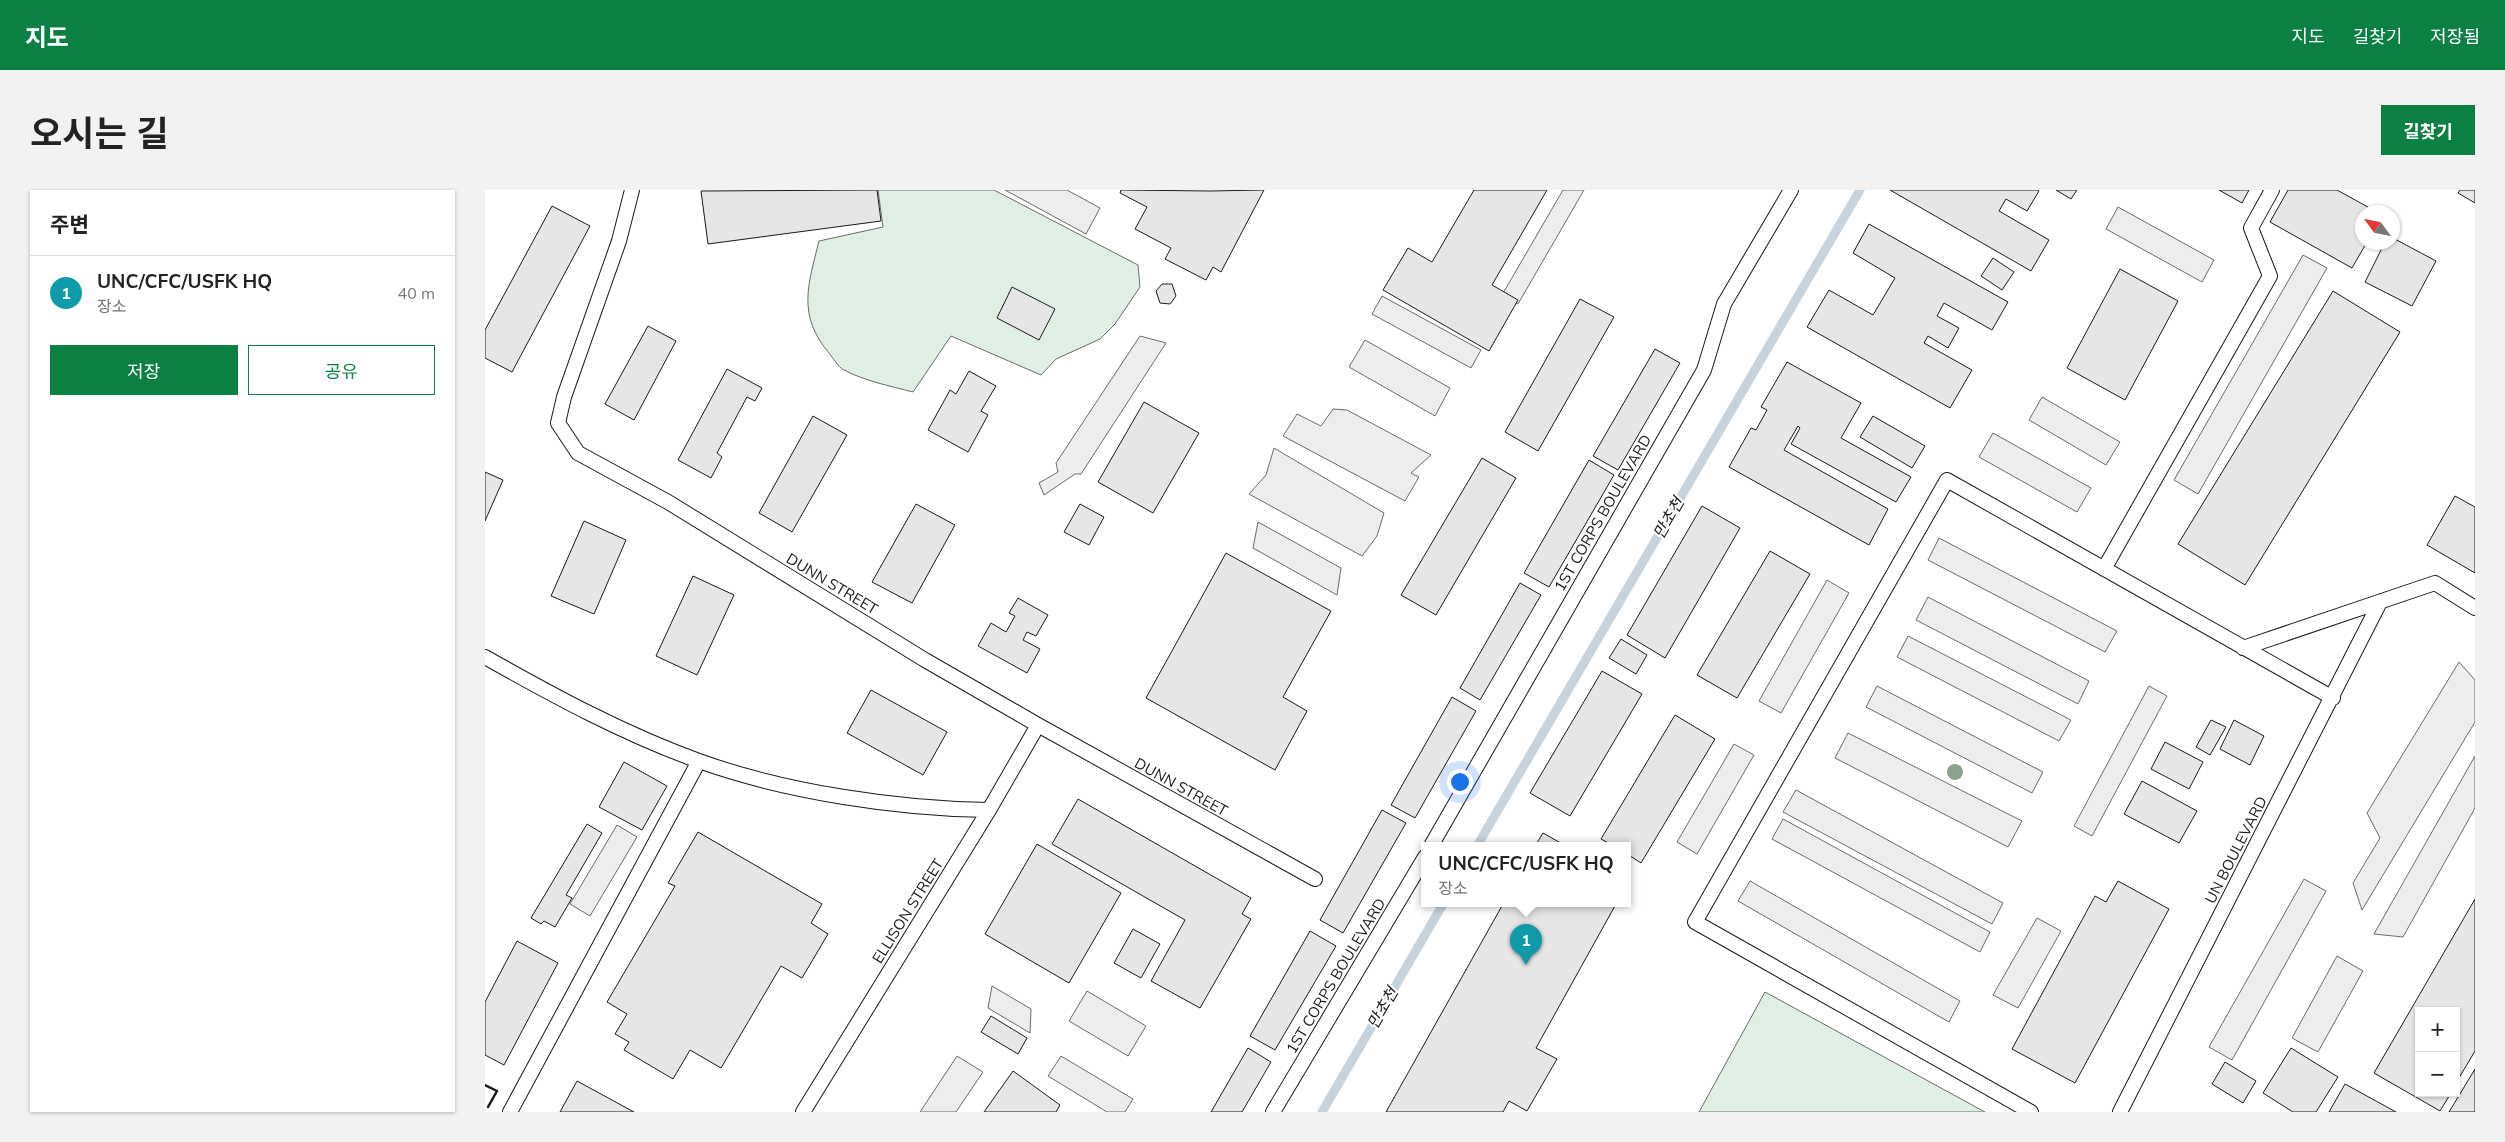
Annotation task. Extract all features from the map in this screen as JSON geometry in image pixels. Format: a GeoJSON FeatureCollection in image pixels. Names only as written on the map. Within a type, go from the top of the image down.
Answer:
{"type":"FeatureCollection","features":[{"type":"Feature","properties":{"kind":"lane","name":"DUNN STREET"},"geometry":{"type":"LineString","coordinates":[[633,190],[619,241],[564,397],[558,423],[578,453],[669,502],[925,660],[1315,879]]}},
{"type":"Feature","properties":{"kind":"lane","name":"1ST CORPS BOULEVARD"},"geometry":{"type":"LineString","coordinates":[[1433,842],[1704,370],[1723,304],[1791,190]]}},
{"type":"Feature","properties":{"kind":"lane"},"geometry":{"type":"LineString","coordinates":[[2104,569],[2270,276],[2251,228],[2272,190]]}},
{"type":"Feature","properties":{"kind":"lane"},"geometry":{"type":"LineString","coordinates":[[2031,1112],[1695,922],[1947,480],[2333,698]]}},
{"type":"Feature","properties":{"kind":"lane"},"geometry":{"type":"LineString","coordinates":[[2243,648],[2435,583],[2475,608]]}},
{"type":"Feature","properties":{"kind":"lane","name":"UN BOULEVARD"},"geometry":{"type":"LineString","coordinates":[[2120,1112],[2333,698],[2380,602]]}},
{"type":"Feature","properties":{"kind":"lane"},"geometry":{"type":"LineString","coordinates":[[485,657],[585,713],[699,761],[770,782],[838,796],[944,810],[989,810]]}},
{"type":"Feature","properties":{"kind":"lane","name":"ELLISON STREET"},"geometry":{"type":"LineString","coordinates":[[803,1112],[989,810],[1038,725]]}},
{"type":"Feature","properties":{"kind":"lane"},"geometry":{"type":"LineString","coordinates":[[510,1112],[699,761]]}},
{"type":"Feature","properties":{"kind":"lane","name":"1ST CORPS BOULEVARD"},"geometry":{"type":"LineString","coordinates":[[1273,1112],[1421,864]]}},
{"type":"Feature","properties":{"kind":"green space"},"geometry":{"type":"Polygon","coordinates":[[[878,190],[994,190],[1138,265],[1140,287],[1115,324],[1100,339],[1056,359],[1041,375],[951,336],[913,392],[860,377],[840,367],[819,339],[812,326],[809,312],[809,286],[819,241],[883,227],[878,190]]]}},
{"type":"Feature","properties":{"kind":"green space"},"geometry":{"type":"Polygon","coordinates":[[[1765,992],[1985,1112],[1699,1112],[1765,992]]]}},
{"type":"Feature","properties":{"kind":"shaded area"},"geometry":{"type":"Polygon","coordinates":[[[1005,190],[1067,190],[1100,208],[1086,234],[1005,190]]]}},
{"type":"Feature","properties":{"kind":"shaded area"},"geometry":{"type":"Polygon","coordinates":[[[1563,190],[1584,190],[1518,304],[1502,295],[1563,190]]]}},
{"type":"Feature","properties":{"kind":"shaded area"},"geometry":{"type":"Polygon","coordinates":[[[2118,207],[2214,260],[2202,282],[2106,229],[2118,207]]]}},
{"type":"Feature","properties":{"kind":"shaded area"},"geometry":{"type":"Polygon","coordinates":[[[2303,255],[2327,268],[2198,494],[2174,480],[2303,255]]]}},
{"type":"Feature","properties":{"kind":"shaded area"},"geometry":{"type":"Polygon","coordinates":[[[1382,296],[1481,350],[1471,368],[1372,314],[1382,296]]]}},
{"type":"Feature","properties":{"kind":"shaded area"},"geometry":{"type":"Polygon","coordinates":[[[1140,336],[1166,343],[1081,474],[1075,474],[1044,495],[1039,483],[1058,472],[1056,463],[1140,336]]]}},
{"type":"Feature","properties":{"kind":"shaded area"},"geometry":{"type":"Polygon","coordinates":[[[1365,340],[1450,388],[1435,416],[1349,367],[1365,340]]]}},
{"type":"Feature","properties":{"kind":"shaded area"},"geometry":{"type":"Polygon","coordinates":[[[2042,397],[2120,442],[2106,465],[2029,420],[2042,397]]]}},
{"type":"Feature","properties":{"kind":"shaded area"},"geometry":{"type":"Polygon","coordinates":[[[1333,409],[1347,410],[1431,455],[1411,473],[1419,477],[1405,501],[1283,436],[1297,414],[1321,426],[1333,409]]]}},
{"type":"Feature","properties":{"kind":"shaded area"},"geometry":{"type":"Polygon","coordinates":[[[1993,433],[2091,488],[2077,512],[1979,457],[1993,433]]]}},
{"type":"Feature","properties":{"kind":"shaded area"},"geometry":{"type":"Polygon","coordinates":[[[1274,448],[1384,513],[1377,536],[1362,556],[1249,494],[1266,475],[1274,448]]]}},
{"type":"Feature","properties":{"kind":"shaded area"},"geometry":{"type":"Polygon","coordinates":[[[1258,522],[1341,568],[1337,595],[1253,548],[1258,522]]]}},
{"type":"Feature","properties":{"kind":"shaded area"},"geometry":{"type":"Polygon","coordinates":[[[1939,538],[2117,631],[2105,652],[1928,560],[1939,538]]]}},
{"type":"Feature","properties":{"kind":"shaded area"},"geometry":{"type":"Polygon","coordinates":[[[1827,580],[1849,593],[1781,713],[1759,701],[1827,580]]]}},
{"type":"Feature","properties":{"kind":"shaded area"},"geometry":{"type":"Polygon","coordinates":[[[1928,597],[2089,681],[2078,704],[1916,620],[1928,597]]]}},
{"type":"Feature","properties":{"kind":"shaded area"},"geometry":{"type":"Polygon","coordinates":[[[1908,636],[2071,720],[2059,741],[1897,657],[1908,636]]]}},
{"type":"Feature","properties":{"kind":"shaded area"},"geometry":{"type":"Polygon","coordinates":[[[2459,662],[2475,680],[2475,722],[2362,910],[2353,883],[2380,838],[2367,813],[2459,662]]]}},
{"type":"Feature","properties":{"kind":"shaded area"},"geometry":{"type":"Polygon","coordinates":[[[1877,686],[2043,772],[2032,793],[1866,707],[1877,686]]]}},
{"type":"Feature","properties":{"kind":"shaded area"},"geometry":{"type":"Polygon","coordinates":[[[2149,686],[2167,696],[2092,836],[2074,826],[2149,686]]]}},
{"type":"Feature","properties":{"kind":"shaded area"},"geometry":{"type":"Polygon","coordinates":[[[1848,733],[2022,821],[2008,847],[1835,758],[1848,733]]]}},
{"type":"Feature","properties":{"kind":"shaded area"},"geometry":{"type":"Polygon","coordinates":[[[1734,744],[1754,755],[1697,854],[1677,842],[1734,744]]]}},
{"type":"Feature","properties":{"kind":"shaded area"},"geometry":{"type":"Polygon","coordinates":[[[2475,756],[2475,808],[2403,937],[2374,934],[2475,756]]]}},
{"type":"Feature","properties":{"kind":"shaded area"},"geometry":{"type":"Polygon","coordinates":[[[1796,790],[2003,903],[1992,924],[1783,812],[1796,790]]]}},
{"type":"Feature","properties":{"kind":"shaded area"},"geometry":{"type":"Polygon","coordinates":[[[1783,819],[1990,932],[1980,952],[1772,839],[1783,819]]]}},
{"type":"Feature","properties":{"kind":"shaded area"},"geometry":{"type":"Polygon","coordinates":[[[617,825],[637,837],[590,916],[570,904],[617,825]]]}},
{"type":"Feature","properties":{"kind":"shaded area"},"geometry":{"type":"Polygon","coordinates":[[[2304,879],[2326,891],[2232,1060],[2209,1047],[2304,879]]]}},
{"type":"Feature","properties":{"kind":"shaded area"},"geometry":{"type":"Polygon","coordinates":[[[1750,881],[1960,1001],[1949,1022],[1738,901],[1750,881]]]}},
{"type":"Feature","properties":{"kind":"shaded area"},"geometry":{"type":"Polygon","coordinates":[[[2037,918],[2061,931],[2018,1008],[1993,995],[2037,918]]]}},
{"type":"Feature","properties":{"kind":"shaded area"},"geometry":{"type":"Polygon","coordinates":[[[2337,956],[2363,971],[2318,1052],[2292,1038],[2337,956]]]}},
{"type":"Feature","properties":{"kind":"shaded area"},"geometry":{"type":"Polygon","coordinates":[[[992,986],[1031,1009],[1030,1033],[988,1008],[992,986]]]}},
{"type":"Feature","properties":{"kind":"shaded area"},"geometry":{"type":"Polygon","coordinates":[[[1087,991],[1146,1026],[1128,1056],[1069,1021],[1087,991]]]}},
{"type":"Feature","properties":{"kind":"shaded area"},"geometry":{"type":"Polygon","coordinates":[[[957,1056],[983,1072],[956,1112],[920,1112],[957,1056]]]}},
{"type":"Feature","properties":{"kind":"shaded area"},"geometry":{"type":"Polygon","coordinates":[[[1061,1056],[1133,1099],[1125,1112],[1107,1112],[1048,1076],[1061,1056]]]}},
{"type":"Feature","properties":{"kind":"building"},"geometry":{"type":"Polygon","coordinates":[[[877,190],[881,221],[708,244],[701,191],[877,190]]]}},
{"type":"Feature","properties":{"kind":"building"},"geometry":{"type":"Polygon","coordinates":[[[1121,190],[1264,190],[1221,272],[1213,267],[1206,280],[1165,259],[1171,248],[1135,229],[1147,207],[1120,193],[1121,190]]]}},
{"type":"Feature","properties":{"kind":"building"},"geometry":{"type":"Polygon","coordinates":[[[1474,190],[1547,190],[1492,285],[1518,300],[1489,351],[1383,290],[1408,248],[1432,262],[1474,190]]]}},
{"type":"Feature","properties":{"kind":"building"},"geometry":{"type":"Polygon","coordinates":[[[1890,190],[2037,190],[2039,191],[2027,211],[2006,199],[1999,211],[2049,240],[2031,271],[1890,190]]]}},
{"type":"Feature","properties":{"kind":"building"},"geometry":{"type":"Polygon","coordinates":[[[2056,190],[2077,190],[2071,199],[2056,190]]]}},
{"type":"Feature","properties":{"kind":"building"},"geometry":{"type":"Polygon","coordinates":[[[2219,190],[2249,190],[2242,203],[2219,190]]]}},
{"type":"Feature","properties":{"kind":"building"},"geometry":{"type":"Polygon","coordinates":[[[2288,190],[2337,190],[2364,205],[2355,205],[2355,250],[2362,250],[2352,268],[2270,222],[2288,190]]]}},
{"type":"Feature","properties":{"kind":"building"},"geometry":{"type":"Polygon","coordinates":[[[2460,190],[2475,190],[2475,203],[2458,193],[2460,190]]]}},
{"type":"Feature","properties":{"kind":"building"},"geometry":{"type":"Polygon","coordinates":[[[552,206],[590,226],[512,372],[485,358],[485,330],[552,206]]]}},
{"type":"Feature","properties":{"kind":"building"},"geometry":{"type":"Polygon","coordinates":[[[1869,224],[2008,302],[1992,330],[1944,303],[1937,316],[1959,328],[1948,348],[1928,336],[1924,343],[1972,370],[1950,408],[1807,327],[1829,290],[1873,315],[1895,278],[1853,253],[1869,224]]]}},
{"type":"Feature","properties":{"kind":"building"},"geometry":{"type":"Polygon","coordinates":[[[2400,242],[2436,261],[2412,306],[2365,282],[2381,250],[2400,250],[2400,242]]]}},
{"type":"Feature","properties":{"kind":"building"},"geometry":{"type":"Polygon","coordinates":[[[1993,258],[2014,272],[2002,290],[1981,276],[1993,258]]]}},
{"type":"Feature","properties":{"kind":"building"},"geometry":{"type":"Polygon","coordinates":[[[2120,269],[2178,301],[2125,400],[2067,368],[2120,269]]]}},
{"type":"Feature","properties":{"kind":"building"},"geometry":{"type":"Polygon","coordinates":[[[1162,284],[1172,284],[1176,296],[1170,304],[1160,303],[1156,291],[1162,284]]]}},
{"type":"Feature","properties":{"kind":"building"},"geometry":{"type":"Polygon","coordinates":[[[1012,287],[1055,309],[1039,340],[997,318],[1012,287]]]}},
{"type":"Feature","properties":{"kind":"building"},"geometry":{"type":"Polygon","coordinates":[[[2333,291],[2400,332],[2245,585],[2178,544],[2333,291]]]}},
{"type":"Feature","properties":{"kind":"building"},"geometry":{"type":"Polygon","coordinates":[[[1580,299],[1614,317],[1538,451],[1505,432],[1580,299]]]}},
{"type":"Feature","properties":{"kind":"building"},"geometry":{"type":"Polygon","coordinates":[[[648,326],[676,341],[634,420],[605,404],[648,326]]]}},
{"type":"Feature","properties":{"kind":"building"},"geometry":{"type":"Polygon","coordinates":[[[1655,349],[1680,363],[1618,470],[1593,456],[1655,349]]]}},
{"type":"Feature","properties":{"kind":"building"},"geometry":{"type":"Polygon","coordinates":[[[1787,362],[1861,403],[1841,438],[1911,477],[1896,502],[1791,444],[1800,428],[1798,426],[1784,450],[1888,509],[1869,545],[1729,467],[1751,428],[1756,430],[1767,410],[1761,407],[1787,362]]]}},
{"type":"Feature","properties":{"kind":"building"},"geometry":{"type":"Polygon","coordinates":[[[727,369],[762,388],[755,401],[747,397],[717,453],[722,457],[711,478],[678,460],[727,369]]]}},
{"type":"Feature","properties":{"kind":"building"},"geometry":{"type":"Polygon","coordinates":[[[969,371],[996,386],[981,411],[988,415],[968,452],[928,430],[950,390],[956,394],[969,371]]]}},
{"type":"Feature","properties":{"kind":"building"},"geometry":{"type":"Polygon","coordinates":[[[1144,402],[1199,433],[1153,513],[1098,482],[1144,402]]]}},
{"type":"Feature","properties":{"kind":"building"},"geometry":{"type":"Polygon","coordinates":[[[813,416],[847,435],[792,532],[759,513],[813,416]]]}},
{"type":"Feature","properties":{"kind":"building"},"geometry":{"type":"Polygon","coordinates":[[[1873,416],[1925,446],[1912,468],[1860,437],[1873,416]]]}},
{"type":"Feature","properties":{"kind":"building"},"geometry":{"type":"Polygon","coordinates":[[[1482,458],[1516,478],[1436,615],[1401,595],[1482,458]]]}},
{"type":"Feature","properties":{"kind":"building"},"geometry":{"type":"Polygon","coordinates":[[[1589,460],[1614,475],[1549,587],[1524,573],[1589,460]]]}},
{"type":"Feature","properties":{"kind":"building"},"geometry":{"type":"Polygon","coordinates":[[[485,472],[503,480],[485,521],[485,472]]]}},
{"type":"Feature","properties":{"kind":"building"},"geometry":{"type":"Polygon","coordinates":[[[2455,496],[2475,507],[2475,573],[2427,545],[2455,496]]]}},
{"type":"Feature","properties":{"kind":"building"},"geometry":{"type":"Polygon","coordinates":[[[916,504],[955,525],[912,603],[872,582],[916,504]]]}},
{"type":"Feature","properties":{"kind":"building"},"geometry":{"type":"Polygon","coordinates":[[[1080,504],[1104,517],[1089,545],[1064,532],[1080,504]]]}},
{"type":"Feature","properties":{"kind":"building"},"geometry":{"type":"Polygon","coordinates":[[[1702,506],[1740,528],[1665,658],[1627,635],[1702,506]]]}},
{"type":"Feature","properties":{"kind":"building"},"geometry":{"type":"Polygon","coordinates":[[[584,521],[626,540],[594,614],[551,596],[584,521]]]}},
{"type":"Feature","properties":{"kind":"building"},"geometry":{"type":"Polygon","coordinates":[[[1770,551],[1810,574],[1737,698],[1697,675],[1770,551]]]}},
{"type":"Feature","properties":{"kind":"building"},"geometry":{"type":"Polygon","coordinates":[[[1226,553],[1331,611],[1283,697],[1307,711],[1275,770],[1146,698],[1226,553]]]}},
{"type":"Feature","properties":{"kind":"building"},"geometry":{"type":"Polygon","coordinates":[[[693,576],[734,595],[697,675],[656,656],[693,576]]]}},
{"type":"Feature","properties":{"kind":"building"},"geometry":{"type":"Polygon","coordinates":[[[1520,583],[1541,595],[1480,700],[1460,688],[1520,583]]]}},
{"type":"Feature","properties":{"kind":"building"},"geometry":{"type":"Polygon","coordinates":[[[1018,598],[1048,615],[1036,636],[1027,632],[1023,640],[1040,649],[1027,673],[978,646],[991,623],[1006,632],[1015,616],[1009,613],[1018,598]]]}},
{"type":"Feature","properties":{"kind":"building"},"geometry":{"type":"Polygon","coordinates":[[[1621,639],[1647,655],[1636,674],[1609,658],[1621,639]]]}},
{"type":"Feature","properties":{"kind":"building"},"geometry":{"type":"Polygon","coordinates":[[[1602,671],[1642,694],[1570,816],[1530,793],[1602,671]]]}},
{"type":"Feature","properties":{"kind":"building"},"geometry":{"type":"Polygon","coordinates":[[[871,690],[947,732],[923,775],[847,733],[871,690]]]}},
{"type":"Feature","properties":{"kind":"building"},"geometry":{"type":"Polygon","coordinates":[[[1452,697],[1476,711],[1415,818],[1391,805],[1452,697]]]}},
{"type":"Feature","properties":{"kind":"building"},"geometry":{"type":"Polygon","coordinates":[[[1675,715],[1715,739],[1641,863],[1631,857],[1631,842],[1607,842],[1601,839],[1675,715]]]}},
{"type":"Feature","properties":{"kind":"building"},"geometry":{"type":"Polygon","coordinates":[[[2211,720],[2226,727],[2210,755],[2196,747],[2211,720]]]}},
{"type":"Feature","properties":{"kind":"building"},"geometry":{"type":"Polygon","coordinates":[[[2234,720],[2264,736],[2250,765],[2220,749],[2234,720]]]}},
{"type":"Feature","properties":{"kind":"building"},"geometry":{"type":"Polygon","coordinates":[[[2165,742],[2203,762],[2189,789],[2151,769],[2165,742]]]}},
{"type":"Feature","properties":{"kind":"building"},"geometry":{"type":"Polygon","coordinates":[[[624,762],[667,786],[642,830],[599,807],[624,762]]]}},
{"type":"Feature","properties":{"kind":"building"},"geometry":{"type":"Polygon","coordinates":[[[2142,781],[2197,811],[2179,843],[2124,814],[2142,781]]]}},
{"type":"Feature","properties":{"kind":"building"},"geometry":{"type":"Polygon","coordinates":[[[1078,799],[1251,898],[1242,914],[1251,919],[1200,1008],[1151,981],[1185,920],[1052,844],[1078,799]]]}},
{"type":"Feature","properties":{"kind":"building"},"geometry":{"type":"Polygon","coordinates":[[[1382,810],[1406,823],[1343,933],[1320,920],[1382,810]]]}},
{"type":"Feature","properties":{"kind":"building"},"geometry":{"type":"Polygon","coordinates":[[[587,824],[602,833],[566,895],[572,898],[555,927],[544,921],[541,924],[531,918],[587,824]]]}},
{"type":"Feature","properties":{"kind":"building"},"geometry":{"type":"Polygon","coordinates":[[[698,832],[822,904],[811,923],[828,934],[802,978],[781,966],[721,1068],[690,1050],[673,1079],[624,1050],[629,1042],[615,1034],[627,1014],[607,1002],[675,886],[668,883],[698,832]]]}},
{"type":"Feature","properties":{"kind":"building"},"geometry":{"type":"Polygon","coordinates":[[[1543,833],[1559,842],[1537,842],[1543,833]]]}},
{"type":"Feature","properties":{"kind":"building"},"geometry":{"type":"Polygon","coordinates":[[[1037,844],[1121,893],[1069,983],[985,934],[1037,844]]]}},
{"type":"Feature","properties":{"kind":"building"},"geometry":{"type":"Polygon","coordinates":[[[2118,881],[2169,909],[2075,1083],[2012,1049],[2095,896],[2106,902],[2118,881]]]}},
{"type":"Feature","properties":{"kind":"building"},"geometry":{"type":"Polygon","coordinates":[[[2475,899],[2475,1051],[2460,1076],[2460,1007],[2415,1007],[2415,1097],[2374,1073],[2475,899]]]}},
{"type":"Feature","properties":{"kind":"building"},"geometry":{"type":"Polygon","coordinates":[[[1501,907],[1614,907],[1536,1048],[1557,1059],[1527,1111],[1509,1101],[1503,1112],[1386,1112],[1501,907]]]}},
{"type":"Feature","properties":{"kind":"building"},"geometry":{"type":"Polygon","coordinates":[[[1133,929],[1160,944],[1141,978],[1114,963],[1133,929]]]}},
{"type":"Feature","properties":{"kind":"building"},"geometry":{"type":"Polygon","coordinates":[[[1310,931],[1336,946],[1275,1050],[1250,1036],[1310,931]]]}},
{"type":"Feature","properties":{"kind":"building"},"geometry":{"type":"Polygon","coordinates":[[[517,941],[558,963],[504,1065],[485,1055],[485,1002],[517,941]]]}},
{"type":"Feature","properties":{"kind":"building"},"geometry":{"type":"Polygon","coordinates":[[[991,1016],[1027,1038],[1018,1054],[981,1032],[991,1016]]]}},
{"type":"Feature","properties":{"kind":"building"},"geometry":{"type":"Polygon","coordinates":[[[1248,1048],[1271,1062],[1242,1112],[1211,1112],[1248,1048]]]}},
{"type":"Feature","properties":{"kind":"building"},"geometry":{"type":"Polygon","coordinates":[[[2291,1048],[2338,1077],[2316,1112],[2293,1112],[2263,1093],[2291,1048]]]}},
{"type":"Feature","properties":{"kind":"building"},"geometry":{"type":"Polygon","coordinates":[[[2225,1062],[2256,1081],[2243,1103],[2212,1084],[2225,1062]]]}},
{"type":"Feature","properties":{"kind":"building"},"geometry":{"type":"Polygon","coordinates":[[[2475,1069],[2475,1112],[2449,1112],[2458,1097],[2460,1097],[2460,1094],[2475,1069]]]}},
{"type":"Feature","properties":{"kind":"building"},"geometry":{"type":"Polygon","coordinates":[[[1013,1071],[1060,1105],[1056,1112],[984,1112],[1013,1071]]]}},
{"type":"Feature","properties":{"kind":"building"},"geometry":{"type":"Polygon","coordinates":[[[577,1081],[634,1112],[560,1112],[577,1081]]]}},
{"type":"Feature","properties":{"kind":"building"},"geometry":{"type":"Polygon","coordinates":[[[2345,1084],[2396,1112],[2329,1112],[2345,1084]]]}},
{"type":"Feature","properties":{"kind":"building"},"geometry":{"type":"Polygon","coordinates":[[[2416,1097],[2449,1097],[2440,1111],[2416,1097]]]}},
{"type":"Feature","properties":{"kind":"waterway","name":"만초천"},"geometry":{"type":"LineString","coordinates":[[1479,842],[1860,190]]}},
{"type":"Feature","properties":{"kind":"waterway","name":"만초천"},"geometry":{"type":"LineString","coordinates":[[1322,1112],[1441,907]]}},
{"type":"Feature","properties":{"kind":"wall"},"geometry":{"type":"LineString","coordinates":[[485,1085],[497,1091],[488,1107]]}},
{"type":"Feature","properties":{"kind":"place","name":"UNC/CFC/USFK HQ"},"geometry":{"type":"Point","coordinates":[1526,965]}}]}
